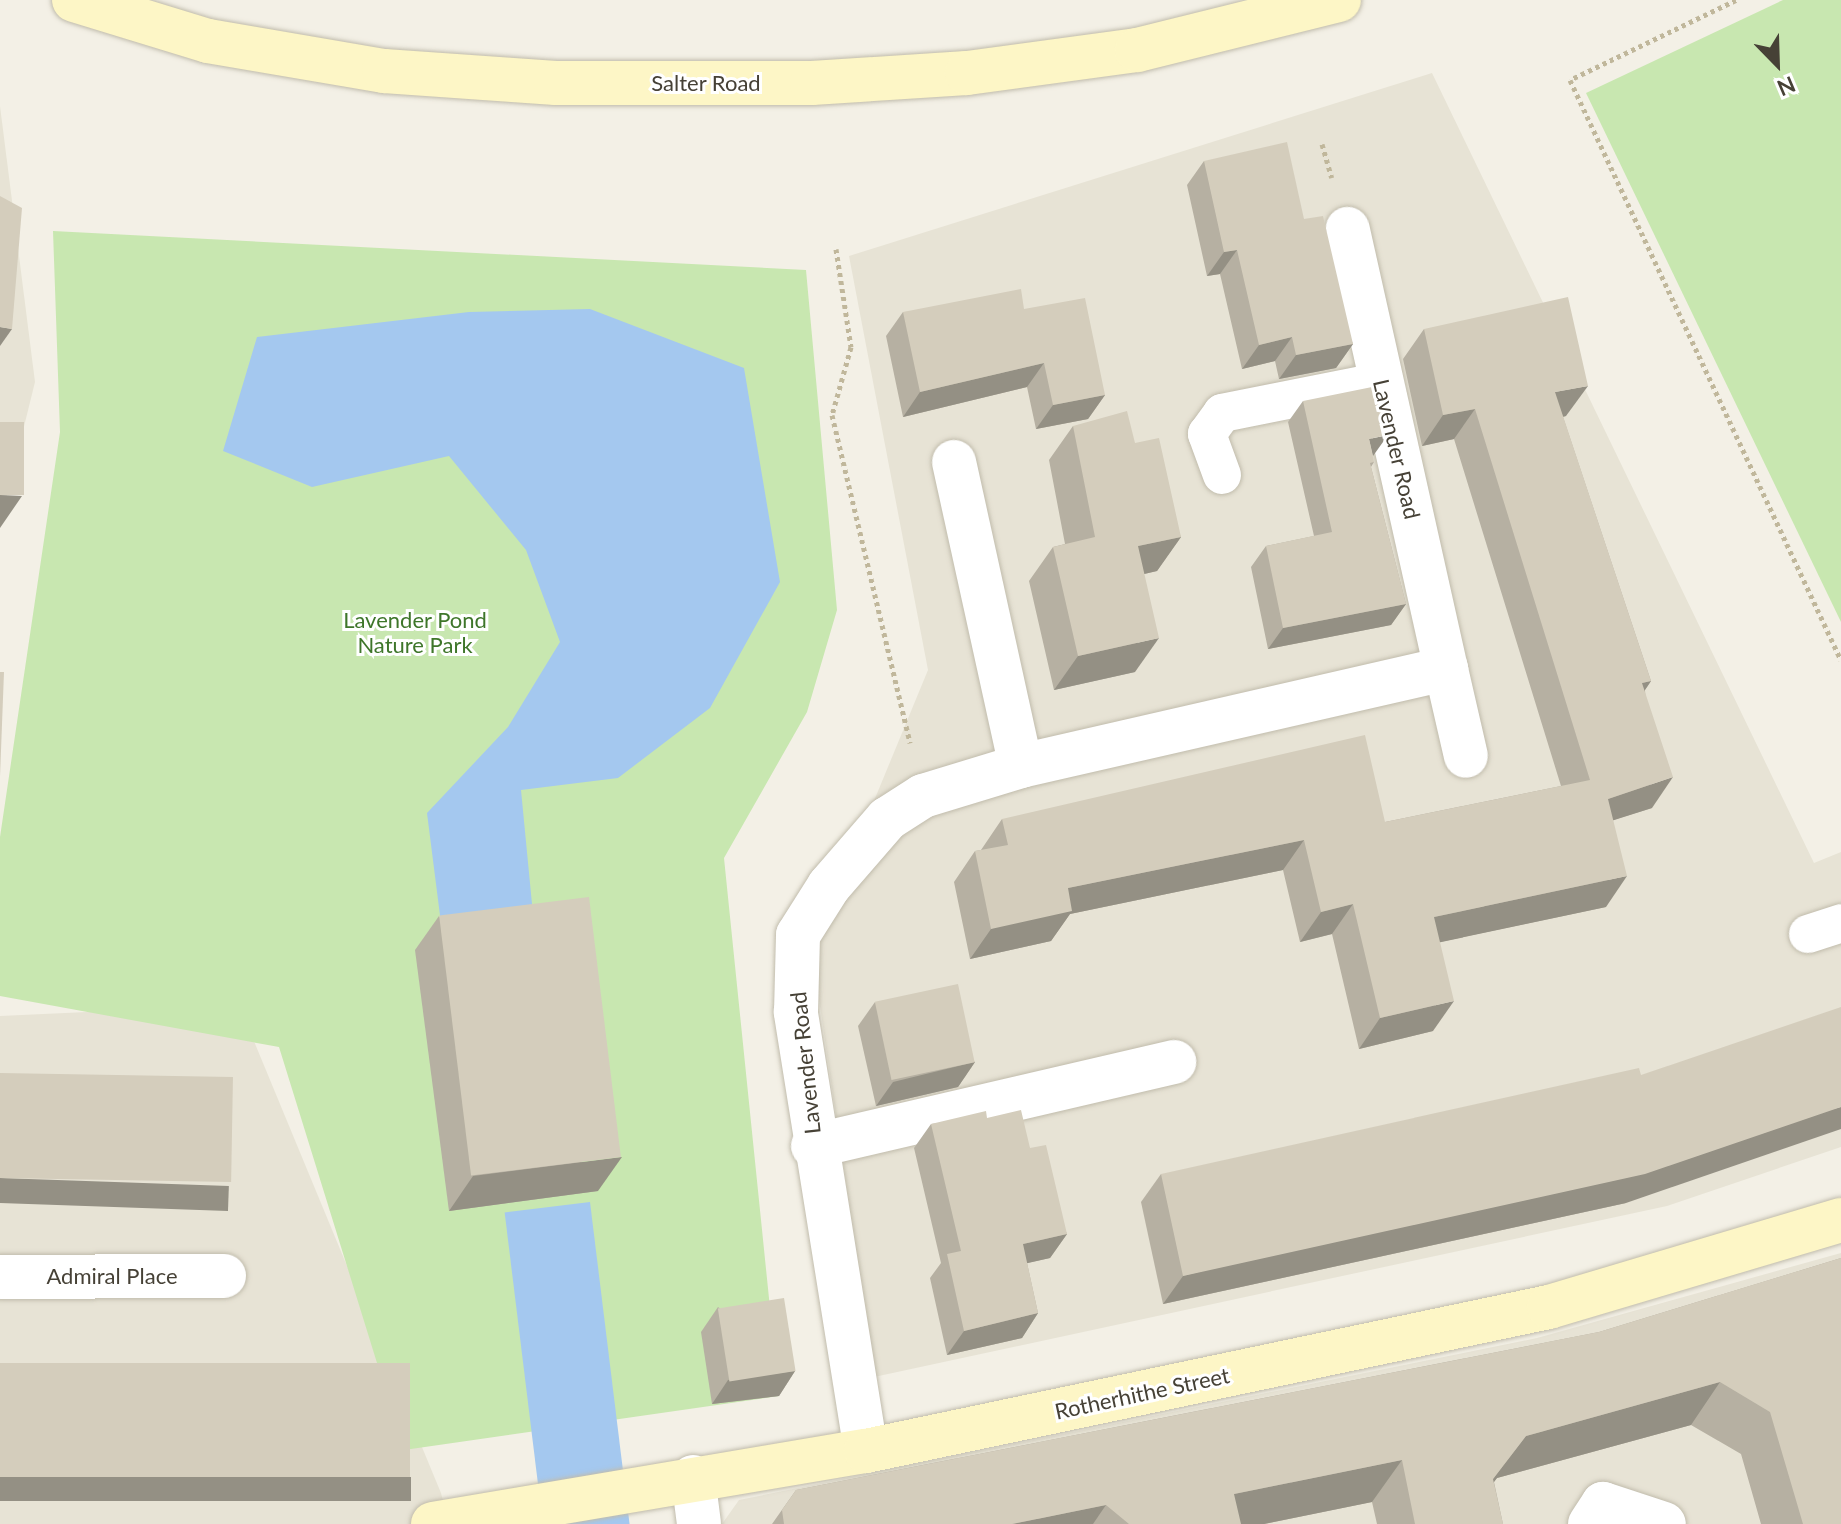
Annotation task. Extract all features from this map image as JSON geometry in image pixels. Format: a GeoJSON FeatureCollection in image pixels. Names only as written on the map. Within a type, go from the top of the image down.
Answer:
{"type":"FeatureCollection","features":[{"type":"Feature","properties":{"kind":"street","name":"Salter Road"},"geometry":{"type":"LineString","coordinates":[[74,0],[208,41],[384,71],[556,83],[812,83],[967,73],[1137,50],[1339,0]]}},
{"type":"Feature","properties":{"kind":"street","name":"Lavender Road"},"geometry":{"type":"LineString","coordinates":[[1348,229],[1466,756]]}},
{"type":"Feature","properties":{"kind":"street"},"geometry":{"type":"LineString","coordinates":[[954,462],[1021,766]]}},
{"type":"Feature","properties":{"kind":"street","name":"Lavender Road"},"geometry":{"type":"LineString","coordinates":[[866,1451],[813,1146],[796,1012],[798,935],[829,886],[887,819],[923,796],[1021,766],[1446,669]]}},
{"type":"Feature","properties":{"kind":"street","name":"Lavender Road"},"geometry":{"type":"LineString","coordinates":[[813,1146],[1174,1062]]}},
{"type":"Feature","properties":{"kind":"street","name":"Rotherhithe Street"},"geometry":{"type":"LineString","coordinates":[[433,1524],[676,1480],[866,1451],[1549,1307],[1841,1220]]}},
{"type":"Feature","properties":{"kind":"street","name":"Admiral Place"},"geometry":{"type":"LineString","coordinates":[[0,1277],[224,1276]]}},
{"type":"Feature","properties":{"kind":"street"},"geometry":{"type":"LineString","coordinates":[[676,1480],[699,1524]]}},
{"type":"Feature","properties":{"kind":"street"},"geometry":{"type":"LineString","coordinates":[[1590,1524],[1603,1504],[1664,1524]]}},
{"type":"Feature","properties":{"kind":"lane"},"geometry":{"type":"LineString","coordinates":[[1222,475],[1207,434],[1222,413],[1382,381]]}},
{"type":"Feature","properties":{"kind":"path"},"geometry":{"type":"LineString","coordinates":[[1736,0],[1570,80],[1841,660]]}},
{"type":"Feature","properties":{"kind":"path"},"geometry":{"type":"LineString","coordinates":[[836,249],[851,347],[832,415],[923,796]]}},
{"type":"Feature","properties":{"kind":"shaded area"},"geometry":{"type":"Polygon","coordinates":[[[1432,73],[1814,863],[1841,852],[1841,1147],[1667,1206],[874,1377],[812,951],[928,670],[849,256],[1432,73]]]}},
{"type":"Feature","properties":{"kind":"shaded area"},"geometry":{"type":"Polygon","coordinates":[[[0,106],[35,382],[0,524],[0,106]]]}},
{"type":"Feature","properties":{"kind":"shaded area"},"geometry":{"type":"Polygon","coordinates":[[[239,1005],[441,1493],[449,1524],[0,1524],[0,1016],[239,1005]]]}},
{"type":"Feature","properties":{"kind":"shaded area"},"geometry":{"type":"Polygon","coordinates":[[[1841,1253],[1841,1524],[722,1524],[739,1500],[1537,1338],[1841,1253]]]}},
{"type":"Feature","properties":{"kind":"green space"},"geometry":{"type":"Polygon","coordinates":[[[1783,0],[1841,0],[1841,622],[1586,93],[1783,0]]]}},
{"type":"Feature","properties":{"kind":"green space","name":"Lavender Pond Nature Park"},"geometry":{"type":"Polygon","coordinates":[[[53,231],[806,270],[837,610],[807,712],[724,858],[779,1396],[404,1450],[279,1047],[0,996],[0,837],[60,432],[53,231]]]}},
{"type":"Feature","properties":{"kind":"water"},"geometry":{"type":"Polygon","coordinates":[[[590,309],[744,368],[780,582],[710,708],[618,778],[521,790],[535,935],[444,947],[427,813],[508,727],[560,642],[526,550],[449,456],[312,487],[223,451],[257,337],[469,312],[590,309]]]}},
{"type":"Feature","properties":{"kind":"water"},"geometry":{"type":"Polygon","coordinates":[[[590,1202],[630,1524],[543,1524],[505,1212],[590,1202]]]}},
{"type":"Feature","properties":{"kind":"building"},"geometry":{"type":"Polygon","coordinates":[[[1287,142],[1304,219],[1323,216],[1353,344],[1296,355],[1292,337],[1259,345],[1237,250],[1224,252],[1204,161],[1287,142]]]}},
{"type":"Feature","properties":{"kind":"building"},"geometry":{"type":"Polygon","coordinates":[[[0,196],[22,208],[12,329],[0,327],[0,196]]]}},
{"type":"Feature","properties":{"kind":"building"},"geometry":{"type":"Polygon","coordinates":[[[1021,289],[1024,309],[1085,298],[1105,395],[1053,405],[1044,363],[920,392],[903,312],[1021,289]]]}},
{"type":"Feature","properties":{"kind":"building"},"geometry":{"type":"Polygon","coordinates":[[[1568,297],[1588,386],[1555,392],[1651,681],[1642,683],[1673,777],[1608,799],[1627,876],[1434,917],[1454,1001],[1380,1018],[1353,904],[1321,912],[1304,840],[1068,888],[1072,911],[991,929],[975,851],[1008,845],[1002,819],[1365,735],[1385,822],[1590,780],[1475,409],[1443,415],[1424,329],[1568,297]]]}},
{"type":"Feature","properties":{"kind":"building"},"geometry":{"type":"Polygon","coordinates":[[[1377,386],[1388,435],[1369,439],[1374,462],[1370,463],[1406,604],[1283,628],[1266,546],[1332,532],[1303,401],[1377,386]]]}},
{"type":"Feature","properties":{"kind":"building"},"geometry":{"type":"Polygon","coordinates":[[[1127,411],[1135,443],[1159,438],[1181,537],[1138,546],[1159,638],[1078,656],[1053,547],[1095,537],[1073,426],[1127,411]]]}},
{"type":"Feature","properties":{"kind":"building"},"geometry":{"type":"Polygon","coordinates":[[[0,422],[24,422],[24,495],[0,495],[0,422]]]}},
{"type":"Feature","properties":{"kind":"building"},"geometry":{"type":"Polygon","coordinates":[[[0,672],[4,672],[0,777],[0,672]]]}},
{"type":"Feature","properties":{"kind":"building"},"geometry":{"type":"Polygon","coordinates":[[[589,897],[621,1157],[471,1175],[439,915],[589,897]]]}},
{"type":"Feature","properties":{"kind":"building"},"geometry":{"type":"Polygon","coordinates":[[[958,984],[975,1062],[891,1080],[875,1002],[958,984]]]}},
{"type":"Feature","properties":{"kind":"building"},"geometry":{"type":"Polygon","coordinates":[[[1841,1007],[1841,1107],[1645,1174],[1183,1276],[1161,1174],[1639,1068],[1641,1075],[1841,1007]]]}},
{"type":"Feature","properties":{"kind":"building"},"geometry":{"type":"Polygon","coordinates":[[[0,1073],[233,1077],[231,1182],[0,1178],[0,1073]]]}},
{"type":"Feature","properties":{"kind":"building"},"geometry":{"type":"Polygon","coordinates":[[[1021,1110],[1030,1148],[1046,1145],[1067,1234],[1023,1244],[1038,1313],[964,1331],[947,1254],[961,1251],[931,1124],[986,1111],[987,1118],[1021,1110]]]}},
{"type":"Feature","properties":{"kind":"building"},"geometry":{"type":"Polygon","coordinates":[[[1841,1258],[1841,1524],[1803,1524],[1770,1412],[1720,1382],[1526,1436],[1493,1479],[1503,1524],[1415,1524],[1402,1460],[1234,1494],[1241,1524],[1129,1524],[1106,1505],[1012,1524],[784,1524],[782,1510],[796,1490],[1599,1332],[1841,1258]]]}},
{"type":"Feature","properties":{"kind":"building"},"geometry":{"type":"Polygon","coordinates":[[[784,1298],[796,1371],[729,1382],[718,1308],[784,1298]]]}},
{"type":"Feature","properties":{"kind":"building"},"geometry":{"type":"Polygon","coordinates":[[[0,1363],[410,1363],[410,1477],[0,1477],[0,1363]]]}}]}
